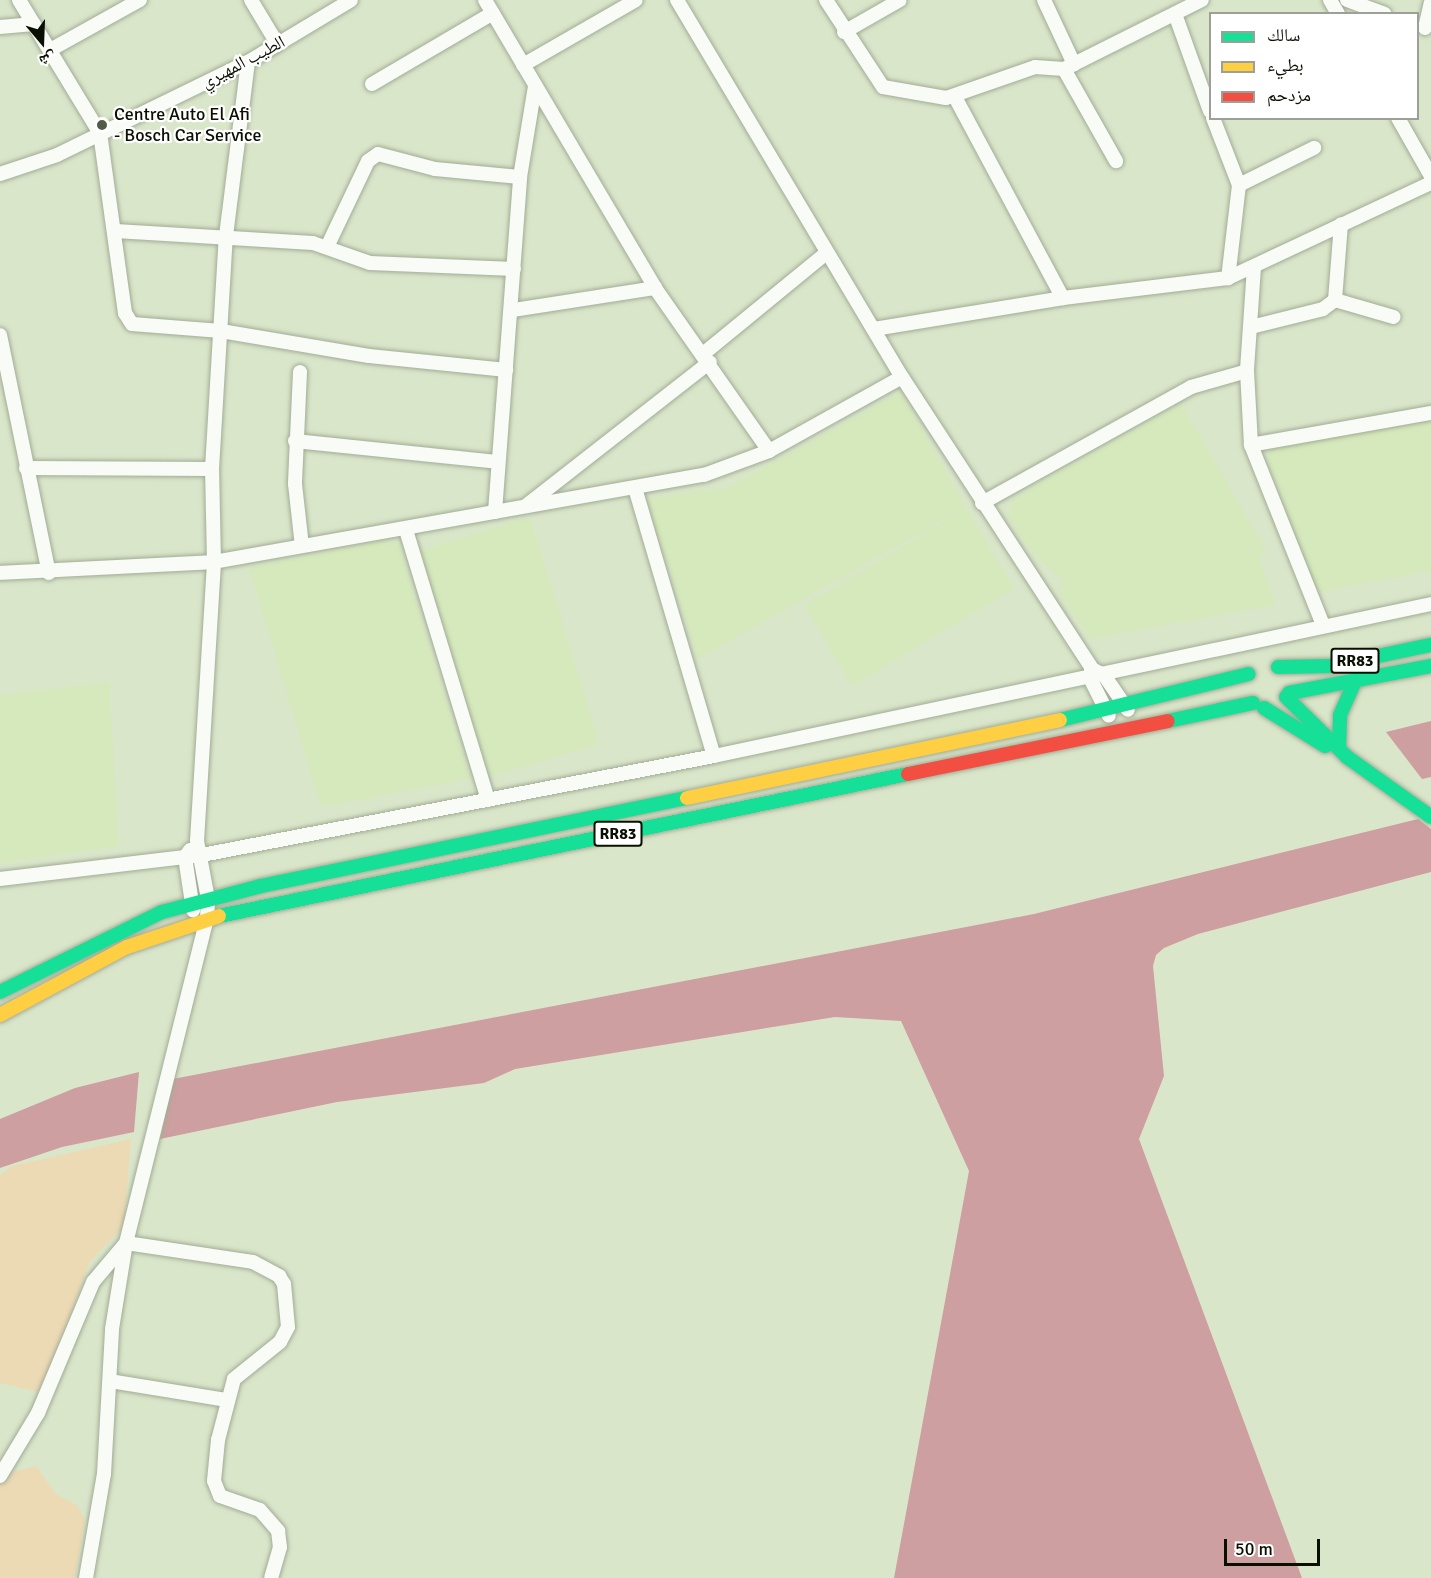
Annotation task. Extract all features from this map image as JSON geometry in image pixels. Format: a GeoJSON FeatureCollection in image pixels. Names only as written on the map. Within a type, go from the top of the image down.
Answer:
{"type":"FeatureCollection","features":[{"type":"Feature","properties":{"kind":"main road","name":"RR83"},"geometry":{"type":"LineString","coordinates":[[0,992],[116,931],[208,899],[1127,706],[1248,674],[1261,664],[1278,667],[1332,666],[1431,645]]}},
{"type":"Feature","properties":{"kind":"main road","name":"RR83"},"geometry":{"type":"LineString","coordinates":[[0,1015],[127,946],[201,924],[1131,727],[1258,706],[1288,695],[1431,666]]}},
{"type":"Feature","properties":{"kind":"main road"},"geometry":{"type":"LineString","coordinates":[[1278,667],[1289,680],[1288,695],[1343,752]]}},
{"type":"Feature","properties":{"kind":"main road"},"geometry":{"type":"LineString","coordinates":[[1248,674],[1245,690],[1258,706],[1343,752],[1431,817]]}},
{"type":"Feature","properties":{"kind":"main road"},"geometry":{"type":"LineString","coordinates":[[1343,752],[1340,715],[1354,682]]}},
{"type":"Feature","properties":{"kind":"street"},"geometry":{"type":"LineString","coordinates":[[19,0],[100,133],[116,231],[125,313],[130,322],[221,331],[369,356],[506,370]]}},
{"type":"Feature","properties":{"kind":"street"},"geometry":{"type":"LineString","coordinates":[[50,50],[140,0]]}},
{"type":"Feature","properties":{"kind":"street"},"geometry":{"type":"LineString","coordinates":[[251,0],[278,45]]}},
{"type":"Feature","properties":{"kind":"street","name":"الطيب المهيري"},"geometry":{"type":"LineString","coordinates":[[0,174],[57,155],[248,62],[351,0]]}},
{"type":"Feature","properties":{"kind":"street"},"geometry":{"type":"LineString","coordinates":[[485,0],[655,288],[707,358],[769,451]]}},
{"type":"Feature","properties":{"kind":"street"},"geometry":{"type":"LineString","coordinates":[[523,65],[636,0]]}},
{"type":"Feature","properties":{"kind":"street"},"geometry":{"type":"LineString","coordinates":[[677,0],[825,254],[982,503],[1095,674],[1127,706],[1131,727]]}},
{"type":"Feature","properties":{"kind":"street"},"geometry":{"type":"LineString","coordinates":[[825,0],[844,32],[883,87],[955,97],[1035,67],[1069,67],[1175,14],[1193,2]]}},
{"type":"Feature","properties":{"kind":"street"},"geometry":{"type":"LineString","coordinates":[[844,32],[900,0]]}},
{"type":"Feature","properties":{"kind":"street"},"geometry":{"type":"LineString","coordinates":[[1044,0],[1069,67],[1116,161]]}},
{"type":"Feature","properties":{"kind":"street"},"geometry":{"type":"LineString","coordinates":[[1347,0],[1380,12]]}},
{"type":"Feature","properties":{"kind":"street"},"geometry":{"type":"LineString","coordinates":[[1424,28],[1431,3]]}},
{"type":"Feature","properties":{"kind":"street"},"geometry":{"type":"LineString","coordinates":[[372,84],[493,13]]}},
{"type":"Feature","properties":{"kind":"street"},"geometry":{"type":"LineString","coordinates":[[1175,14],[1209,108]]}},
{"type":"Feature","properties":{"kind":"street"},"geometry":{"type":"LineString","coordinates":[[0,27],[34,24]]}},
{"type":"Feature","properties":{"kind":"street"},"geometry":{"type":"LineString","coordinates":[[86,1578],[104,1474],[112,1329],[126,1243],[208,899],[202,855],[197,841],[214,562],[212,469],[226,236],[248,62]]}},
{"type":"Feature","properties":{"kind":"street"},"geometry":{"type":"LineString","coordinates":[[495,512],[497,462],[513,310],[520,177],[535,86]]}},
{"type":"Feature","properties":{"kind":"street"},"geometry":{"type":"LineString","coordinates":[[955,97],[1064,298]]}},
{"type":"Feature","properties":{"kind":"street"},"geometry":{"type":"LineString","coordinates":[[1215,120],[1239,185],[1228,278]]}},
{"type":"Feature","properties":{"kind":"street"},"geometry":{"type":"LineString","coordinates":[[1399,120],[1431,176]]}},
{"type":"Feature","properties":{"kind":"street"},"geometry":{"type":"LineString","coordinates":[[1239,185],[1314,148]]}},
{"type":"Feature","properties":{"kind":"street"},"geometry":{"type":"LineString","coordinates":[[327,247],[368,161],[378,154],[435,169],[520,177]]}},
{"type":"Feature","properties":{"kind":"street"},"geometry":{"type":"LineString","coordinates":[[874,329],[1064,298],[1228,278],[1431,183]]}},
{"type":"Feature","properties":{"kind":"street"},"geometry":{"type":"LineString","coordinates":[[1251,327],[1323,309],[1335,300],[1341,224]]}},
{"type":"Feature","properties":{"kind":"street"},"geometry":{"type":"LineString","coordinates":[[116,231],[226,236],[327,247],[370,263],[514,269]]}},
{"type":"Feature","properties":{"kind":"street"},"geometry":{"type":"LineString","coordinates":[[524,507],[707,358],[825,254]]}},
{"type":"Feature","properties":{"kind":"street"},"geometry":{"type":"LineString","coordinates":[[1254,267],[1247,371],[1251,445],[1323,625]]}},
{"type":"Feature","properties":{"kind":"street"},"geometry":{"type":"LineString","coordinates":[[513,310],[655,288]]}},
{"type":"Feature","properties":{"kind":"street"},"geometry":{"type":"LineString","coordinates":[[1335,300],[1394,317]]}},
{"type":"Feature","properties":{"kind":"street"},"geometry":{"type":"LineString","coordinates":[[0,335],[5,381],[49,573]]}},
{"type":"Feature","properties":{"kind":"street"},"geometry":{"type":"LineString","coordinates":[[982,503],[1191,387],[1247,371]]}},
{"type":"Feature","properties":{"kind":"street"},"geometry":{"type":"LineString","coordinates":[[300,372],[295,441],[302,546]]}},
{"type":"Feature","properties":{"kind":"street"},"geometry":{"type":"LineString","coordinates":[[0,573],[49,573],[214,562],[406,530],[726,470],[769,451],[902,377]]}},
{"type":"Feature","properties":{"kind":"street"},"geometry":{"type":"LineString","coordinates":[[1251,445],[1431,413]]}},
{"type":"Feature","properties":{"kind":"street"},"geometry":{"type":"LineString","coordinates":[[295,441],[497,462]]}},
{"type":"Feature","properties":{"kind":"street"},"geometry":{"type":"LineString","coordinates":[[26,468],[212,469]]}},
{"type":"Feature","properties":{"kind":"street"},"geometry":{"type":"LineString","coordinates":[[635,488],[714,756]]}},
{"type":"Feature","properties":{"kind":"street"},"geometry":{"type":"LineString","coordinates":[[406,530],[488,800]]}},
{"type":"Feature","properties":{"kind":"street"},"geometry":{"type":"LineString","coordinates":[[0,879],[202,855],[714,756],[1323,625],[1431,604]]}},
{"type":"Feature","properties":{"kind":"street"},"geometry":{"type":"LineString","coordinates":[[1095,674],[1108,710],[1112,731]]}},
{"type":"Feature","properties":{"kind":"street"},"geometry":{"type":"LineString","coordinates":[[197,841],[185,857],[191,904],[201,924]]}},
{"type":"Feature","properties":{"kind":"street"},"geometry":{"type":"LineString","coordinates":[[126,1243],[253,1262],[279,1276],[288,1297],[288,1327],[280,1342],[237,1374],[226,1400],[214,1467],[216,1489],[224,1499],[267,1514],[278,1531],[280,1547],[271,1578]]}},
{"type":"Feature","properties":{"kind":"street"},"geometry":{"type":"LineString","coordinates":[[0,1476],[38,1413],[93,1282],[126,1243]]}},
{"type":"Feature","properties":{"kind":"street"},"geometry":{"type":"LineString","coordinates":[[110,1381],[226,1400]]}},
{"type":"Feature","properties":{"kind":"shaded area"},"geometry":{"type":"Polygon","coordinates":[[[901,392],[966,507],[698,659],[647,499],[729,487],[901,392]]]}},
{"type":"Feature","properties":{"kind":"shaded area"},"geometry":{"type":"Polygon","coordinates":[[[1181,403],[1267,552],[1259,557],[1276,605],[1090,639],[1060,594],[1061,579],[1035,556],[1008,517],[1013,499],[1181,403]]]}},
{"type":"Feature","properties":{"kind":"shaded area"},"geometry":{"type":"Polygon","coordinates":[[[1431,419],[1431,571],[1318,592],[1267,458],[1271,448],[1431,419]]]}},
{"type":"Feature","properties":{"kind":"shaded area"},"geometry":{"type":"Polygon","coordinates":[[[966,508],[1014,589],[852,686],[804,605],[966,508]]]}},
{"type":"Feature","properties":{"kind":"shaded area"},"geometry":{"type":"Polygon","coordinates":[[[530,517],[599,744],[489,777],[420,551],[530,517]]]}},
{"type":"Feature","properties":{"kind":"shaded area"},"geometry":{"type":"Polygon","coordinates":[[[387,540],[398,543],[470,779],[321,807],[249,568],[387,540]]]}},
{"type":"Feature","properties":{"kind":"shaded area"},"geometry":{"type":"Polygon","coordinates":[[[109,682],[119,846],[0,863],[0,695],[109,682]]]}},
{"type":"Feature","properties":{"kind":"shaded area"},"geometry":{"type":"Polygon","coordinates":[[[1431,721],[1431,777],[1422,779],[1386,732],[1431,721]]]}},
{"type":"Feature","properties":{"kind":"shaded area"},"geometry":{"type":"Polygon","coordinates":[[[1418,819],[1431,829],[1431,872],[1198,934],[1164,948],[1156,955],[1153,966],[1164,1076],[1139,1139],[1302,1578],[894,1578],[969,1171],[901,1021],[835,1017],[515,1069],[484,1083],[337,1102],[160,1139],[173,1079],[1034,914],[1418,819]]]}},
{"type":"Feature","properties":{"kind":"shaded area"},"geometry":{"type":"Polygon","coordinates":[[[139,1072],[134,1132],[62,1147],[0,1168],[0,1119],[75,1088],[139,1072]]]}},
{"type":"Feature","properties":{"kind":"shaded area"},"geometry":{"type":"Polygon","coordinates":[[[131,1139],[124,1226],[89,1263],[44,1393],[0,1383],[0,1175],[12,1166],[131,1139]]]}},
{"type":"Feature","properties":{"kind":"shaded area"},"geometry":{"type":"Polygon","coordinates":[[[36,1466],[56,1494],[78,1506],[85,1520],[75,1578],[0,1578],[0,1484],[4,1474],[36,1466]]]}},
{"type":"Feature","properties":{"kind":"traffic: fast"},"geometry":{"type":"LineString","coordinates":[[1278,667],[1331,666],[1431,645]]}},
{"type":"Feature","properties":{"kind":"traffic: fast"},"geometry":{"type":"LineString","coordinates":[[1289,693],[1431,666]]}},
{"type":"Feature","properties":{"kind":"traffic: fast"},"geometry":{"type":"LineString","coordinates":[[1060,720],[1248,674]]}},
{"type":"Feature","properties":{"kind":"traffic: fast"},"geometry":{"type":"LineString","coordinates":[[1339,748],[1340,715],[1354,683]]}},
{"type":"Feature","properties":{"kind":"traffic: fast"},"geometry":{"type":"LineString","coordinates":[[1286,697],[1347,757],[1431,817]]}},
{"type":"Feature","properties":{"kind":"traffic: fast"},"geometry":{"type":"LineString","coordinates":[[1168,721],[1253,703]]}},
{"type":"Feature","properties":{"kind":"traffic: fast"},"geometry":{"type":"LineString","coordinates":[[1264,708],[1325,746]]}},
{"type":"Feature","properties":{"kind":"traffic: fast"},"geometry":{"type":"LineString","coordinates":[[219,916],[908,774]]}},
{"type":"Feature","properties":{"kind":"traffic: fast"},"geometry":{"type":"LineString","coordinates":[[0,992],[162,912],[261,886],[687,798]]}},
{"type":"Feature","properties":{"kind":"traffic: slow"},"geometry":{"type":"LineString","coordinates":[[687,798],[1060,720]]}},
{"type":"Feature","properties":{"kind":"traffic: slow"},"geometry":{"type":"LineString","coordinates":[[0,1015],[127,947],[219,916]]}},
{"type":"Feature","properties":{"kind":"traffic: jam"},"geometry":{"type":"LineString","coordinates":[[908,774],[1168,721]]}},
{"type":"Feature","properties":{"kind":"place","name":"Centre Auto El Afi - Bosch Car Service"},"geometry":{"type":"Point","coordinates":[102,125]}}]}
